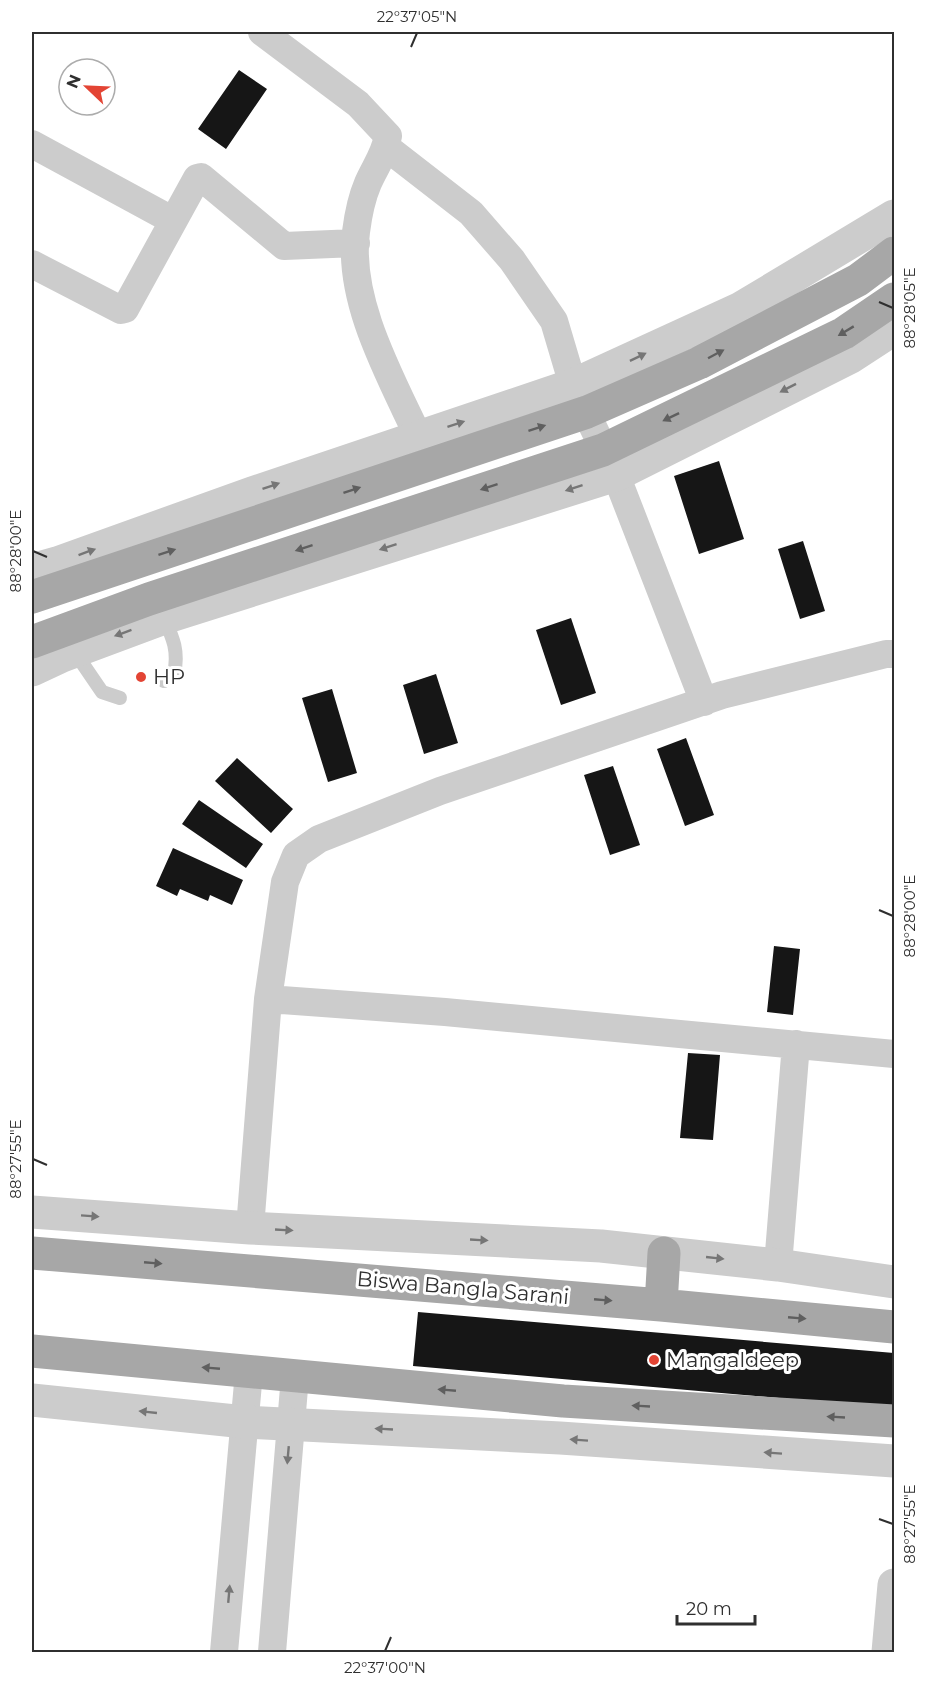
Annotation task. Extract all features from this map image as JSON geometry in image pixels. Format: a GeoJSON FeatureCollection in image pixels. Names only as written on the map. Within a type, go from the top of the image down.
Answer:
{"type":"FeatureCollection","features":[{"type":"Feature","properties":{"kind":"main road"},"geometry":{"type":"LineString","coordinates":[[32,597],[580,398],[699,363],[858,280],[894,253]]}},
{"type":"Feature","properties":{"kind":"main road"},"geometry":{"type":"LineString","coordinates":[[32,642],[149,599],[609,463],[844,333],[894,299]]}},
{"type":"Feature","properties":{"kind":"main road","name":"Biswa Bangla Sarani"},"geometry":{"type":"LineString","coordinates":[[32,1253],[661,1305],[894,1327]]}},
{"type":"Feature","properties":{"kind":"main road"},"geometry":{"type":"LineString","coordinates":[[661,1305],[664,1253]]}},
{"type":"Feature","properties":{"kind":"main road"},"geometry":{"type":"LineString","coordinates":[[32,1351],[563,1401],[894,1421]]}},
{"type":"Feature","properties":{"kind":"street"},"geometry":{"type":"LineString","coordinates":[[262,32],[358,104],[388,136],[386,147],[368,183],[356,233],[357,273],[372,336],[417,436]]}},
{"type":"Feature","properties":{"kind":"street"},"geometry":{"type":"LineString","coordinates":[[32,144],[172,220]]}},
{"type":"Feature","properties":{"kind":"street"},"geometry":{"type":"LineString","coordinates":[[386,147],[471,213],[512,260],[554,321],[580,398],[609,463],[704,702]]}},
{"type":"Feature","properties":{"kind":"street"},"geometry":{"type":"LineString","coordinates":[[32,264],[121,310],[125,309],[172,220],[197,178],[201,177],[284,246],[356,243]]}},
{"type":"Feature","properties":{"kind":"street"},"geometry":{"type":"LineString","coordinates":[[32,570],[417,436],[580,398],[741,308],[894,216]]}},
{"type":"Feature","properties":{"kind":"street"},"geometry":{"type":"LineString","coordinates":[[32,670],[74,651],[164,618],[609,463],[851,357],[894,330]]}},
{"type":"Feature","properties":{"kind":"street"},"geometry":{"type":"LineString","coordinates":[[250,1228],[268,999],[285,882],[296,855],[319,839],[440,791],[704,702],[875,656],[894,654]]}},
{"type":"Feature","properties":{"kind":"street"},"geometry":{"type":"LineString","coordinates":[[268,999],[894,1054]]}},
{"type":"Feature","properties":{"kind":"street"},"geometry":{"type":"LineString","coordinates":[[778,1265],[796,1044]]}},
{"type":"Feature","properties":{"kind":"street"},"geometry":{"type":"LineString","coordinates":[[32,1212],[250,1228],[601,1246],[778,1265],[894,1282]]}},
{"type":"Feature","properties":{"kind":"street"},"geometry":{"type":"LineString","coordinates":[[224,1653],[249,1372]]}},
{"type":"Feature","properties":{"kind":"street"},"geometry":{"type":"LineString","coordinates":[[272,1653],[295,1376]]}},
{"type":"Feature","properties":{"kind":"street"},"geometry":{"type":"LineString","coordinates":[[32,1400],[245,1422],[560,1438],[894,1461]]}},
{"type":"Feature","properties":{"kind":"street"},"geometry":{"type":"LineString","coordinates":[[888,1653],[894,1585]]}},
{"type":"Feature","properties":{"kind":"lane"},"geometry":{"type":"LineString","coordinates":[[164,618],[177,646],[174,674],[164,681]]}},
{"type":"Feature","properties":{"kind":"lane"},"geometry":{"type":"LineString","coordinates":[[74,651],[102,692],[120,698]]}},
{"type":"Feature","properties":{"kind":"building"},"geometry":{"type":"Polygon","coordinates":[[[239,70],[267,89],[226,149],[198,129],[239,70]]]}},
{"type":"Feature","properties":{"kind":"building"},"geometry":{"type":"Polygon","coordinates":[[[719,461],[744,539],[699,554],[674,476],[719,461]]]}},
{"type":"Feature","properties":{"kind":"building"},"geometry":{"type":"Polygon","coordinates":[[[803,541],[825,611],[800,619],[778,549],[803,541]]]}},
{"type":"Feature","properties":{"kind":"building"},"geometry":{"type":"Polygon","coordinates":[[[571,618],[596,693],[561,705],[536,630],[571,618]]]}},
{"type":"Feature","properties":{"kind":"building"},"geometry":{"type":"Polygon","coordinates":[[[436,674],[458,743],[424,754],[403,685],[436,674]]]}},
{"type":"Feature","properties":{"kind":"building"},"geometry":{"type":"Polygon","coordinates":[[[332,689],[357,773],[328,782],[302,698],[332,689]]]}},
{"type":"Feature","properties":{"kind":"building"},"geometry":{"type":"Polygon","coordinates":[[[686,738],[714,815],[685,826],[657,749],[686,738]]]}},
{"type":"Feature","properties":{"kind":"building"},"geometry":{"type":"Polygon","coordinates":[[[237,758],[293,809],[271,833],[215,781],[237,758]]]}},
{"type":"Feature","properties":{"kind":"building"},"geometry":{"type":"Polygon","coordinates":[[[613,766],[640,845],[610,855],[584,775],[613,766]]]}},
{"type":"Feature","properties":{"kind":"building"},"geometry":{"type":"Polygon","coordinates":[[[199,800],[263,844],[246,868],[182,824],[199,800]]]}},
{"type":"Feature","properties":{"kind":"building"},"geometry":{"type":"Polygon","coordinates":[[[173,848],[243,880],[232,905],[210,895],[208,901],[180,889],[177,896],[156,886],[173,848]]]}},
{"type":"Feature","properties":{"kind":"building"},"geometry":{"type":"Polygon","coordinates":[[[774,946],[800,949],[793,1015],[767,1012],[774,946]]]}},
{"type":"Feature","properties":{"kind":"building"},"geometry":{"type":"Polygon","coordinates":[[[688,1053],[720,1055],[713,1140],[680,1138],[688,1053]]]}},
{"type":"Feature","properties":{"kind":"building","name":"Mangaldeep"},"geometry":{"type":"Polygon","coordinates":[[[418,1312],[894,1353],[894,1408],[413,1366],[418,1312]]]}},
{"type":"Feature","properties":{"kind":"place","name":"HP"},"geometry":{"type":"Point","coordinates":[141,677]}},
{"type":"Feature","properties":{"kind":"place","name":"Mangaldeep"},"geometry":{"type":"Point","coordinates":[654,1360]}}]}
